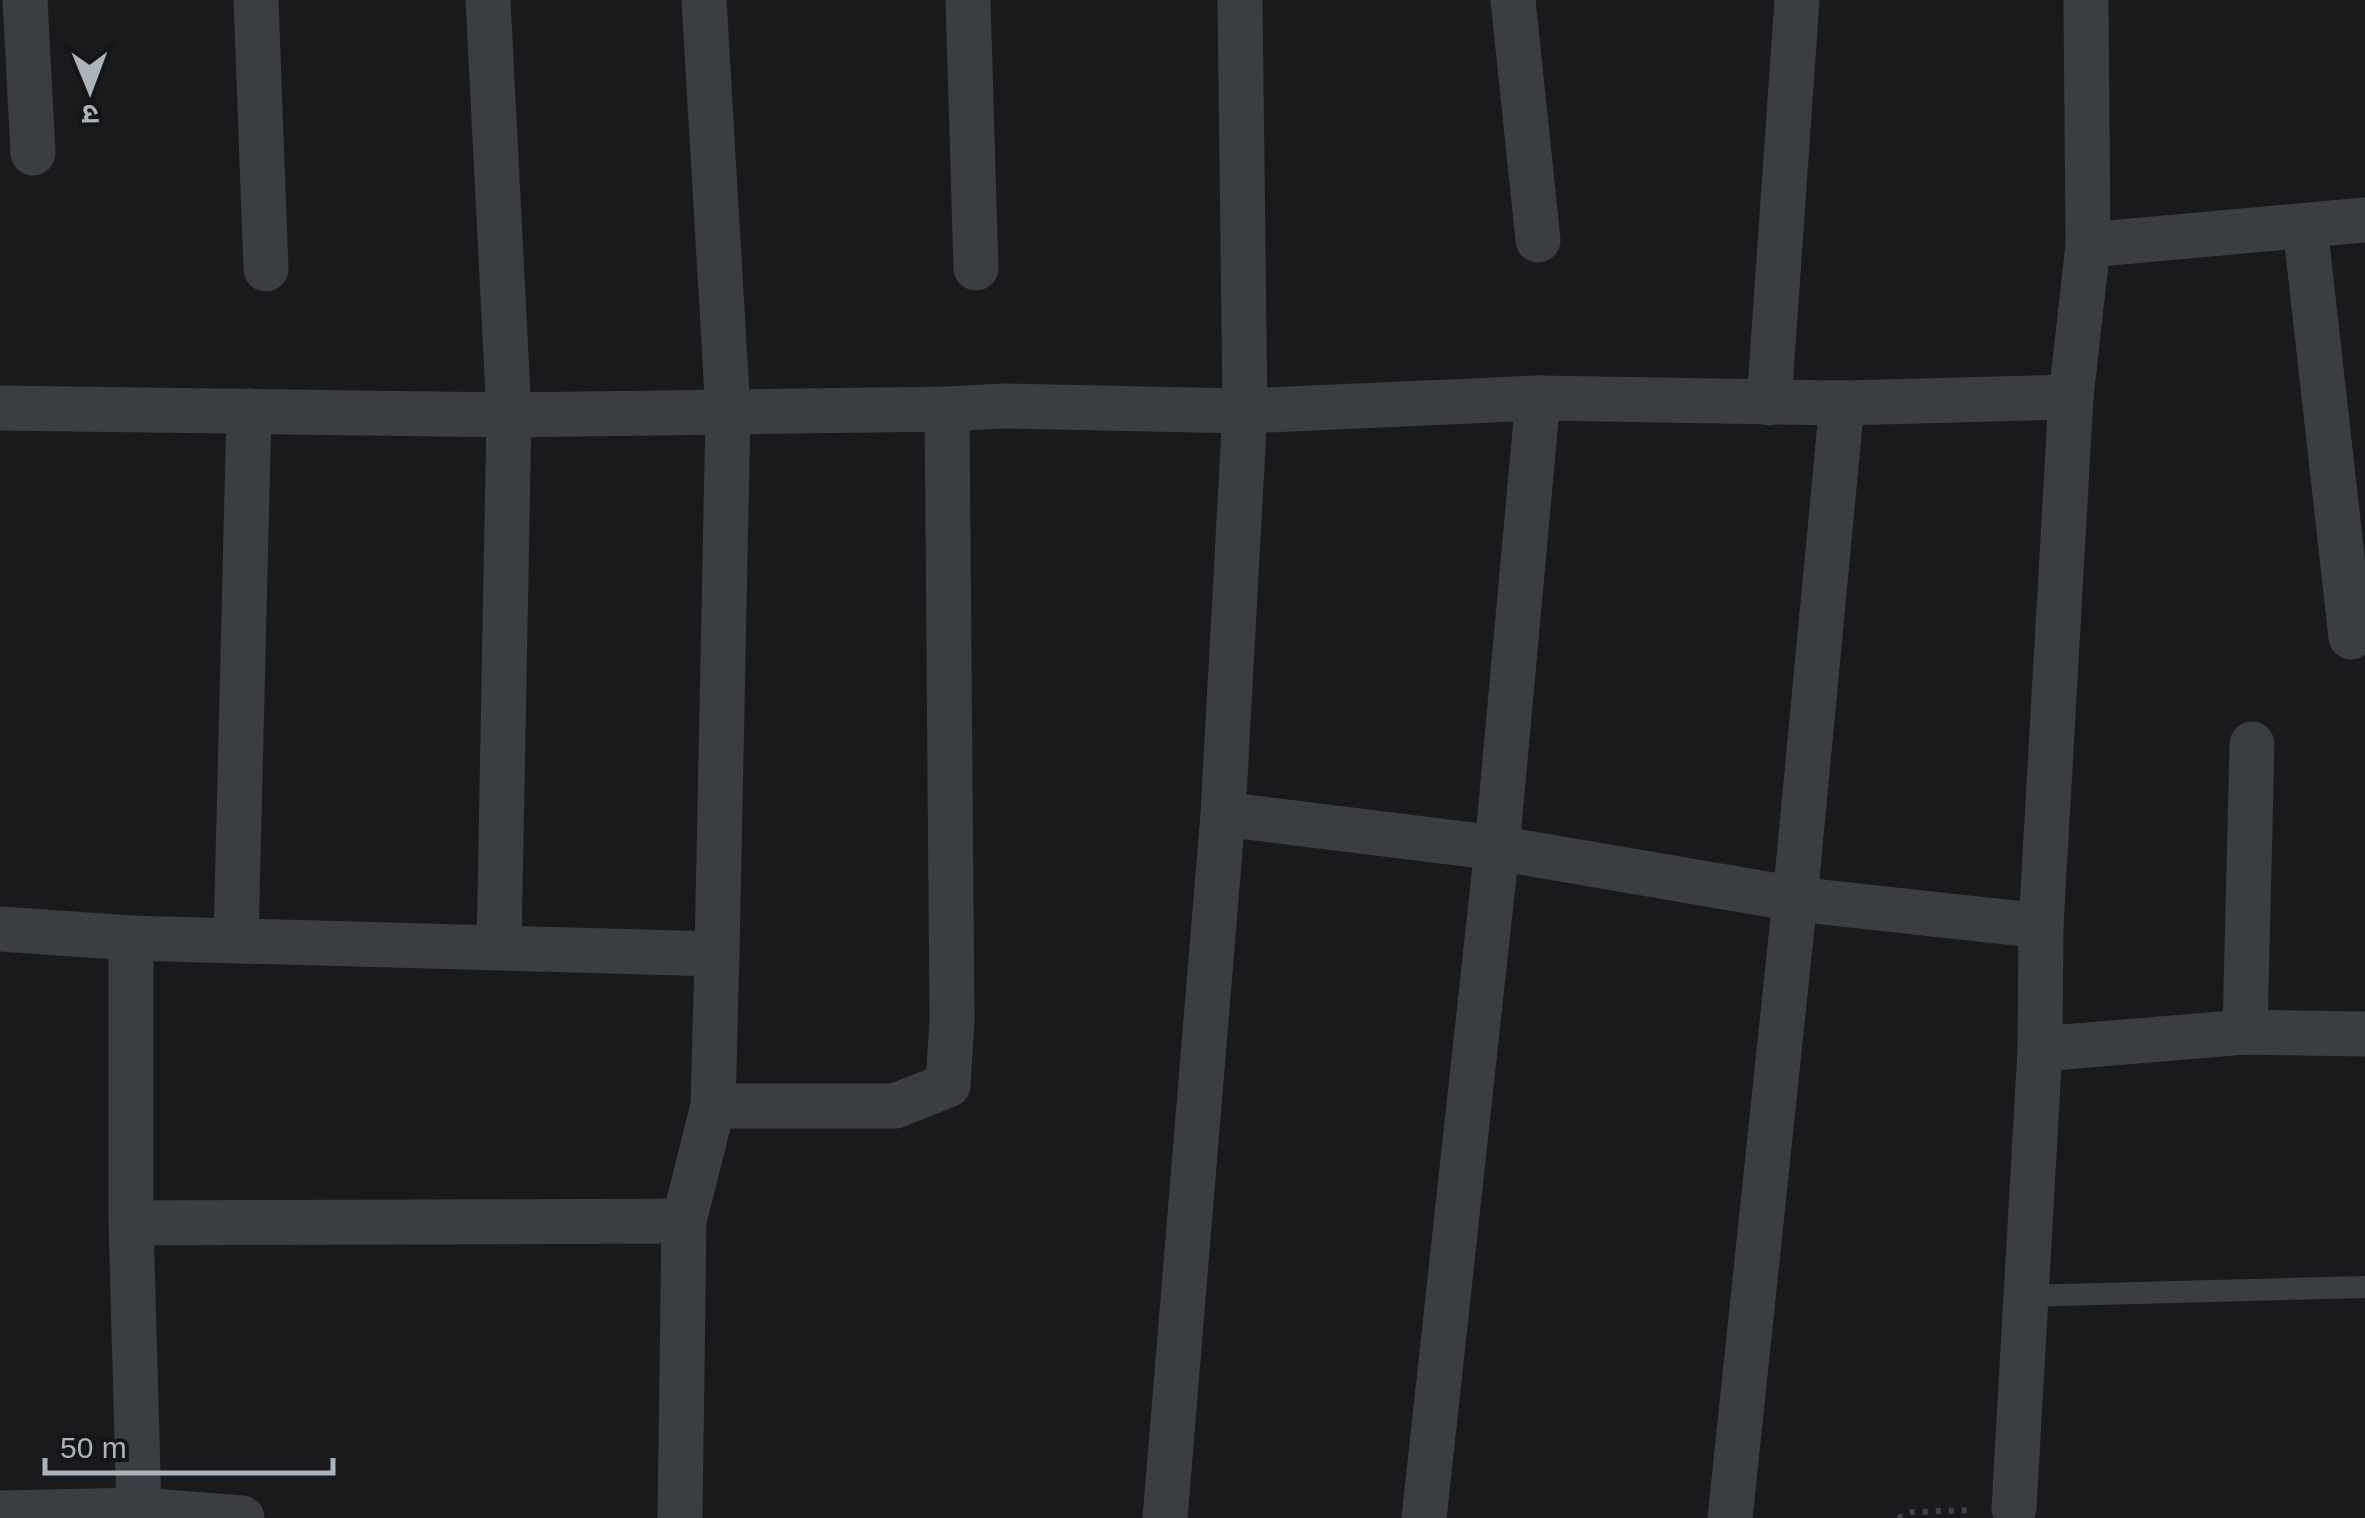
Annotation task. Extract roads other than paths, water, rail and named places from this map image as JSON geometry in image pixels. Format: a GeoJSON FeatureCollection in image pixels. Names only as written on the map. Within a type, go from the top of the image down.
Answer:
{"type":"FeatureCollection","features":[{"type":"Feature","properties":{"kind":"street"},"geometry":{"type":"LineString","coordinates":[[25,0],[32,154]]}},
{"type":"Feature","properties":{"kind":"street"},"geometry":{"type":"LineString","coordinates":[[256,0],[266,269]]}},
{"type":"Feature","properties":{"kind":"street"},"geometry":{"type":"LineString","coordinates":[[488,0],[509,414],[499,947]]}},
{"type":"Feature","properties":{"kind":"street"},"geometry":{"type":"LineString","coordinates":[[680,1518],[684,1220],[713,1106],[728,412],[704,0]]}},
{"type":"Feature","properties":{"kind":"street"},"geometry":{"type":"LineString","coordinates":[[968,0],[976,268]]}},
{"type":"Feature","properties":{"kind":"street"},"geometry":{"type":"LineString","coordinates":[[1165,1518],[1224,814],[1246,411],[1240,0]]}},
{"type":"Feature","properties":{"kind":"street"},"geometry":{"type":"LineString","coordinates":[[1514,0],[1538,240]]}},
{"type":"Feature","properties":{"kind":"street"},"geometry":{"type":"LineString","coordinates":[[1769,403],[1796,0]]}},
{"type":"Feature","properties":{"kind":"street"},"geometry":{"type":"LineString","coordinates":[[2014,1508],[2071,398],[2088,244],[2086,0]]}},
{"type":"Feature","properties":{"kind":"street"},"geometry":{"type":"LineString","coordinates":[[2088,244],[2365,220]]}},
{"type":"Feature","properties":{"kind":"street"},"geometry":{"type":"LineString","coordinates":[[2305,226],[2351,637]]}},
{"type":"Feature","properties":{"kind":"street"},"geometry":{"type":"LineString","coordinates":[[1424,1518],[1497,848],[1538,398]]}},
{"type":"Feature","properties":{"kind":"street"},"geometry":{"type":"LineString","coordinates":[[0,408],[509,414],[947,410],[1004,406],[1246,411],[1538,398],[1842,403],[2071,398]]}},
{"type":"Feature","properties":{"kind":"street"},"geometry":{"type":"LineString","coordinates":[[1730,1518],[1842,403]]}},
{"type":"Feature","properties":{"kind":"street"},"geometry":{"type":"LineString","coordinates":[[713,1106],[895,1106],[948,1085],[952,1002],[947,410]]}},
{"type":"Feature","properties":{"kind":"street"},"geometry":{"type":"LineString","coordinates":[[236,940],[248,411]]}},
{"type":"Feature","properties":{"kind":"street"},"geometry":{"type":"LineString","coordinates":[[2245,1032],[2252,744]]}},
{"type":"Feature","properties":{"kind":"street"},"geometry":{"type":"LineString","coordinates":[[1224,814],[1497,848],[1795,899],[2041,926]]}},
{"type":"Feature","properties":{"kind":"street"},"geometry":{"type":"LineString","coordinates":[[0,929],[131,938],[717,954]]}},
{"type":"Feature","properties":{"kind":"street"},"geometry":{"type":"LineString","coordinates":[[131,938],[131,1222],[140,1510]]}},
{"type":"Feature","properties":{"kind":"street"},"geometry":{"type":"LineString","coordinates":[[2040,1050],[2245,1032],[2365,1034]]}},
{"type":"Feature","properties":{"kind":"street"},"geometry":{"type":"LineString","coordinates":[[131,1222],[684,1220]]}},
{"type":"Feature","properties":{"kind":"street"},"geometry":{"type":"LineString","coordinates":[[0,1513],[140,1510],[242,1518]]}},
{"type":"Feature","properties":{"kind":"lane"},"geometry":{"type":"LineString","coordinates":[[2026,1296],[2365,1287]]}}]}
